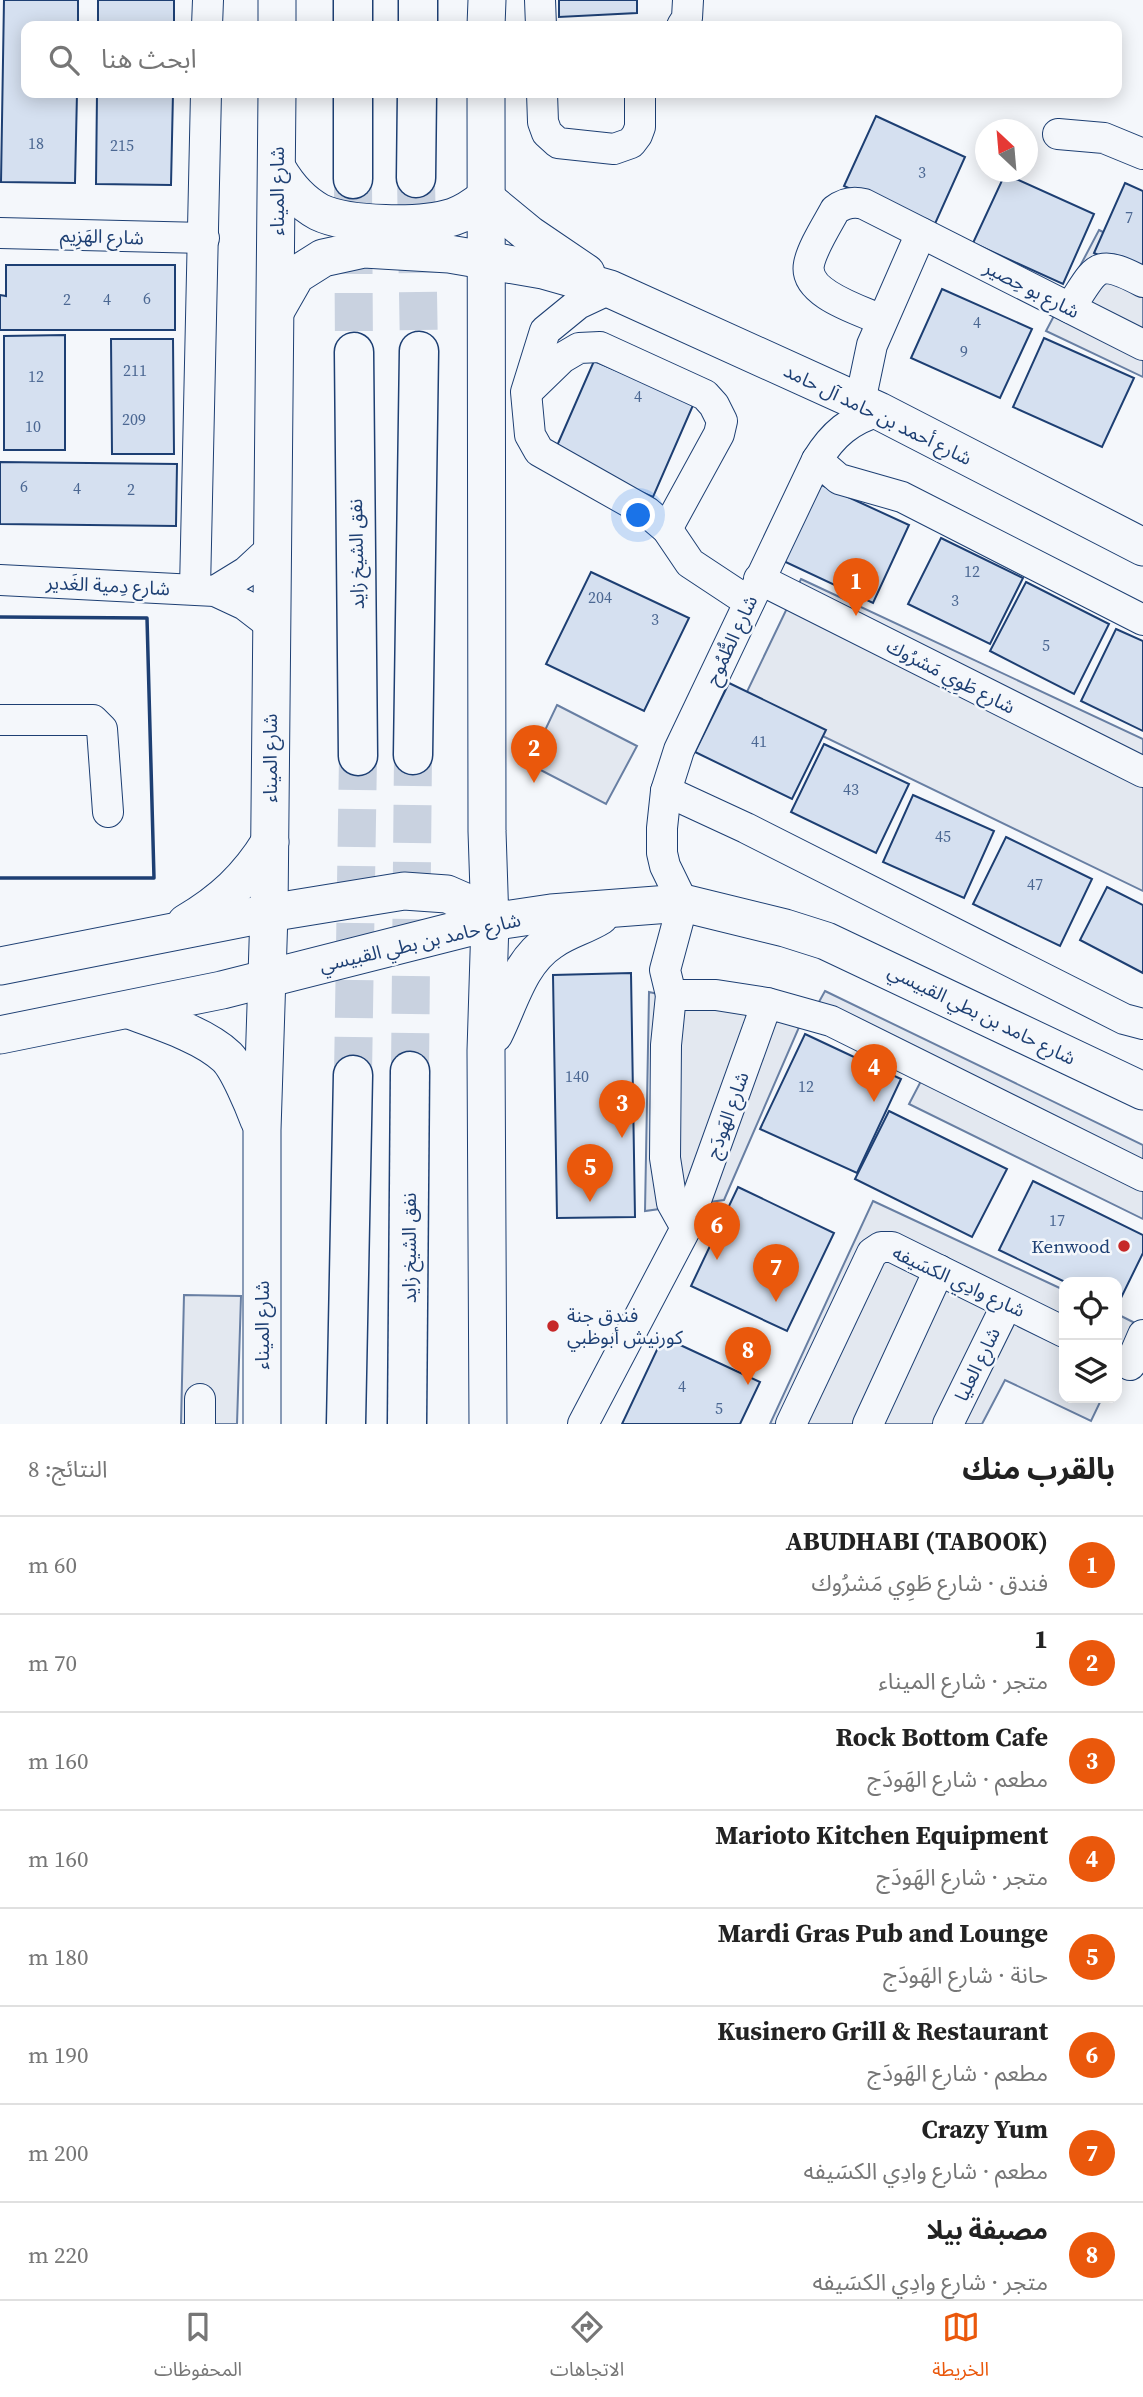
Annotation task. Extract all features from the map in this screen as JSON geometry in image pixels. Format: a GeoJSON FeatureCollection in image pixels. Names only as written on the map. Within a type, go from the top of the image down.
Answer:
{"type":"FeatureCollection","features":[{"type":"Feature","properties":{"kind":"highway"},"geometry":{"type":"LineString","coordinates":[[353,0],[353,21]]}},
{"type":"Feature","properties":{"kind":"highway"},"geometry":{"type":"LineString","coordinates":[[418,0],[418,21]]}},
{"type":"Feature","properties":{"kind":"highway"},"geometry":{"type":"LineString","coordinates":[[353,98],[353,179]]}},
{"type":"Feature","properties":{"kind":"highway"},"geometry":{"type":"LineString","coordinates":[[416,178],[417,98]]}},
{"type":"Feature","properties":{"kind":"highway"},"geometry":{"type":"LineString","coordinates":[[413,755],[419,351]]}},
{"type":"Feature","properties":{"kind":"highway","name":"نفق الشيخ زايد"},"geometry":{"type":"LineString","coordinates":[[354,352],[358,756]]}},
{"type":"Feature","properties":{"kind":"highway","name":"نفق الشيخ زايد"},"geometry":{"type":"LineString","coordinates":[[407,1424],[410,1071]]}},
{"type":"Feature","properties":{"kind":"highway"},"geometry":{"type":"LineString","coordinates":[[346,1424],[354,1075]]}},
{"type":"Feature","properties":{"kind":"main road"},"geometry":{"type":"LineString","coordinates":[[277,0],[277,21]]}},
{"type":"Feature","properties":{"kind":"main road"},"geometry":{"type":"LineString","coordinates":[[486,0],[486,21]]}},
{"type":"Feature","properties":{"kind":"main road","name":"شارع الميناء"},"geometry":{"type":"LineString","coordinates":[[258,1421],[262,1130],[269,913],[277,98]]}},
{"type":"Feature","properties":{"kind":"main road"},"geometry":{"type":"LineString","coordinates":[[486,98],[488,1424]]}},
{"type":"Feature","properties":{"kind":"main road"},"geometry":{"type":"LineString","coordinates":[[278,170],[296,195],[308,205],[321,213],[349,220],[407,223],[449,218],[463,213],[485,198]]}},
{"type":"Feature","properties":{"kind":"main road","name":"شارع أحمد بن حامد آل حامد"},"geometry":{"type":"LineString","coordinates":[[485,198],[530,235],[610,289]]}},
{"type":"Feature","properties":{"kind":"main road","name":"شارع أحمد بن حامد آل حامد"},"geometry":{"type":"LineString","coordinates":[[276,310],[296,275],[323,258],[364,249],[485,258],[543,270],[610,289],[869,407],[1143,547]]}},
{"type":"Feature","properties":{"kind":"main road"},"geometry":{"type":"LineString","coordinates":[[170,932],[219,902],[242,882],[270,842]]}},
{"type":"Feature","properties":{"kind":"main road"},"geometry":{"type":"LineString","coordinates":[[0,967],[269,913],[404,891],[447,894],[463,901],[489,922]]}},
{"type":"Feature","properties":{"kind":"main road","name":"شارع حامد بن بطي القبيسي"},"geometry":{"type":"LineString","coordinates":[[0,1035],[267,980],[489,922],[612,907],[682,904],[785,928],[826,941],[1143,1091]]}},
{"type":"Feature","properties":{"kind":"main road"},"geometry":{"type":"LineString","coordinates":[[486,1051],[517,981],[540,951],[551,940],[586,925],[612,907]]}},
{"type":"Feature","properties":{"kind":"main road"},"geometry":{"type":"LineString","coordinates":[[128,1010],[174,1026],[228,1058],[252,1102],[262,1130]]}},
{"type":"Feature","properties":{"kind":"street"},"geometry":{"type":"LineString","coordinates":[[207,21],[208,0]]}},
{"type":"Feature","properties":{"kind":"street"},"geometry":{"type":"LineString","coordinates":[[540,0],[541,21]]}},
{"type":"Feature","properties":{"kind":"street"},"geometry":{"type":"LineString","coordinates":[[685,21],[688,0]]}},
{"type":"Feature","properties":{"kind":"street"},"geometry":{"type":"LineString","coordinates":[[206,98],[205,590],[246,572],[272,548]]}},
{"type":"Feature","properties":{"kind":"street"},"geometry":{"type":"LineString","coordinates":[[542,98],[543,122],[547,133],[558,143],[614,149],[631,143],[637,135],[640,127],[640,98]]}},
{"type":"Feature","properties":{"kind":"street"},"geometry":{"type":"LineString","coordinates":[[1058,134],[1074,133],[1104,138],[1143,154]]}},
{"type":"Feature","properties":{"kind":"street","name":"شارع بو حِصير"},"geometry":{"type":"LineString","coordinates":[[882,320],[823,293],[814,286],[810,277],[809,262],[835,210],[849,203],[864,204],[1143,345]]}},
{"type":"Feature","properties":{"kind":"street","name":"شارع الهَزِيم"},"geometry":{"type":"LineString","coordinates":[[0,233],[204,238]]}},
{"type":"Feature","properties":{"kind":"street"},"geometry":{"type":"LineString","coordinates":[[869,407],[867,362],[882,320],[921,233]]}},
{"type":"Feature","properties":{"kind":"street"},"geometry":{"type":"LineString","coordinates":[[1070,308],[1093,273],[1100,270],[1118,269],[1143,282]]}},
{"type":"Feature","properties":{"kind":"street"},"geometry":{"type":"LineString","coordinates":[[526,392],[545,331],[578,304],[610,289]]}},
{"type":"Feature","properties":{"kind":"street"},"geometry":{"type":"LineString","coordinates":[[526,392],[562,358],[579,348],[600,347],[705,395],[722,421],[719,434],[667,529]]}},
{"type":"Feature","properties":{"kind":"street","name":"شارع طَوِي مَشرُوك"},"geometry":{"type":"LineString","coordinates":[[526,392],[530,435],[539,450],[647,512],[667,529],[690,564],[754,591],[1143,772]]}},
{"type":"Feature","properties":{"kind":"street","name":"شارع الطُّمُوح"},"geometry":{"type":"LineString","coordinates":[[682,904],[669,879],[662,853],[666,791],[679,751],[817,460],[836,433],[869,407]]}},
{"type":"Feature","properties":{"kind":"street"},"geometry":{"type":"LineString","coordinates":[[817,460],[839,479],[901,497],[1143,620]]}},
{"type":"Feature","properties":{"kind":"street","name":"شارع دِمية الغَدير"},"geometry":{"type":"LineString","coordinates":[[0,580],[205,590],[245,605],[271,625]]}},
{"type":"Feature","properties":{"kind":"street"},"geometry":{"type":"LineString","coordinates":[[0,720],[93,720],[102,729],[108,813]]}},
{"type":"Feature","properties":{"kind":"street"},"geometry":{"type":"LineString","coordinates":[[666,791],[746,828],[1124,1018],[1143,1024]]}},
{"type":"Feature","properties":{"kind":"street"},"geometry":{"type":"LineString","coordinates":[[682,904],[665,970],[671,995],[666,1045],[665,1158],[672,1203],[686,1228]]}},
{"type":"Feature","properties":{"kind":"street"},"geometry":{"type":"LineString","coordinates":[[671,995],[716,995],[768,1003],[831,1021],[1143,1175]]}},
{"type":"Feature","properties":{"kind":"street","name":"شارع الهَودَج"},"geometry":{"type":"LineString","coordinates":[[583,1424],[686,1228],[768,1003]]}},
{"type":"Feature","properties":{"kind":"street","name":"شارع وادِي الكسَيفه"},"geometry":{"type":"LineString","coordinates":[[791,1424],[872,1253],[880,1247],[892,1247],[1059,1330]]}},
{"type":"Feature","properties":{"kind":"street"},"geometry":{"type":"LineString","coordinates":[[868,1424],[939,1270]]}},
{"type":"Feature","properties":{"kind":"street","name":"شارع العليا"},"geometry":{"type":"LineString","coordinates":[[948,1424],[1007,1304]]}},
{"type":"Feature","properties":{"kind":"street"},"geometry":{"type":"LineString","coordinates":[[1130,1364],[1143,1335]]}},
{"type":"Feature","properties":{"kind":"shaded area"},"geometry":{"type":"Polygon","coordinates":[[[1099,230],[1143,253],[1143,377],[1046,331],[1099,230]]]}},
{"type":"Feature","properties":{"kind":"shaded area"},"geometry":{"type":"Polygon","coordinates":[[[801,579],[1143,739],[1143,891],[744,698],[801,579]]]}},
{"type":"Feature","properties":{"kind":"shaded area"},"geometry":{"type":"Polygon","coordinates":[[[557,705],[637,746],[606,804],[529,764],[557,705]]]}},
{"type":"Feature","properties":{"kind":"shaded area"},"geometry":{"type":"Polygon","coordinates":[[[825,991],[1143,1145],[1143,1170],[815,1009],[825,991]]]}},
{"type":"Feature","properties":{"kind":"shaded area"},"geometry":{"type":"Polygon","coordinates":[[[649,992],[800,1025],[724,1200],[645,1211],[649,992]]]}},
{"type":"Feature","properties":{"kind":"shaded area"},"geometry":{"type":"Polygon","coordinates":[[[921,1081],[1143,1190],[1143,1219],[909,1104],[921,1081]]]}},
{"type":"Feature","properties":{"kind":"shaded area"},"geometry":{"type":"Polygon","coordinates":[[[873,1201],[1059,1288],[1059,1403],[1100,1403],[1091,1421],[1005,1380],[982,1424],[770,1424],[873,1201]]]}},
{"type":"Feature","properties":{"kind":"shaded area"},"geometry":{"type":"Polygon","coordinates":[[[184,1295],[241,1296],[237,1424],[181,1424],[184,1295]]]}},
{"type":"Feature","properties":{"kind":"shaded area"},"geometry":{"type":"Polygon","coordinates":[[[1122,1316],[1137,1324],[1122,1356],[1122,1316]]]}},
{"type":"Feature","properties":{"kind":"building"},"geometry":{"type":"Polygon","coordinates":[[[4,0],[78,0],[78,21],[21,21],[21,98],[77,98],[75,183],[1,182],[4,0]]]}},
{"type":"Feature","properties":{"kind":"building"},"geometry":{"type":"Polygon","coordinates":[[[98,0],[174,0],[174,21],[98,21],[98,0]]]}},
{"type":"Feature","properties":{"kind":"building"},"geometry":{"type":"Polygon","coordinates":[[[559,0],[637,0],[637,13],[559,17],[559,0]]]}},
{"type":"Feature","properties":{"kind":"building"},"geometry":{"type":"Polygon","coordinates":[[[97,98],[173,98],[171,185],[96,184],[97,98]]]}},
{"type":"Feature","properties":{"kind":"building"},"geometry":{"type":"Polygon","coordinates":[[[876,116],[965,157],[934,226],[844,186],[876,116]]]}},
{"type":"Feature","properties":{"kind":"building"},"geometry":{"type":"Polygon","coordinates":[[[1001,182],[1023,182],[1094,214],[1063,284],[973,243],[1001,182]]]}},
{"type":"Feature","properties":{"kind":"building"},"geometry":{"type":"Polygon","coordinates":[[[1125,183],[1143,191],[1143,275],[1094,253],[1125,183]]]}},
{"type":"Feature","properties":{"kind":"building"},"geometry":{"type":"Polygon","coordinates":[[[6,265],[175,265],[175,330],[0,330],[0,295],[6,296],[6,265]]]}},
{"type":"Feature","properties":{"kind":"building"},"geometry":{"type":"Polygon","coordinates":[[[942,289],[1032,329],[1000,398],[911,358],[942,289]]]}},
{"type":"Feature","properties":{"kind":"building"},"geometry":{"type":"Polygon","coordinates":[[[65,335],[65,450],[4,450],[4,336],[65,335]]]}},
{"type":"Feature","properties":{"kind":"building"},"geometry":{"type":"Polygon","coordinates":[[[1044,338],[1134,378],[1102,447],[1013,407],[1044,338]]]}},
{"type":"Feature","properties":{"kind":"building"},"geometry":{"type":"Polygon","coordinates":[[[111,339],[173,339],[174,454],[112,454],[111,339]]]}},
{"type":"Feature","properties":{"kind":"building"},"geometry":{"type":"Polygon","coordinates":[[[594,361],[694,403],[653,497],[553,455],[594,361]]]}},
{"type":"Feature","properties":{"kind":"building"},"geometry":{"type":"Polygon","coordinates":[[[0,462],[177,464],[176,526],[0,524],[0,462]]]}},
{"type":"Feature","properties":{"kind":"building"},"geometry":{"type":"Polygon","coordinates":[[[813,481],[909,525],[873,603],[777,558],[813,481]]]}},
{"type":"Feature","properties":{"kind":"building"},"geometry":{"type":"Polygon","coordinates":[[[941,538],[1023,578],[990,644],[908,604],[941,538]]]}},
{"type":"Feature","properties":{"kind":"building"},"geometry":{"type":"Polygon","coordinates":[[[591,572],[689,618],[644,711],[546,664],[591,572]]]}},
{"type":"Feature","properties":{"kind":"building"},"geometry":{"type":"Polygon","coordinates":[[[1026,582],[1109,624],[1074,694],[990,651],[1026,582]]]}},
{"type":"Feature","properties":{"kind":"building"},"geometry":{"type":"Polygon","coordinates":[[[1116,629],[1143,641],[1143,731],[1081,701],[1116,629]]]}},
{"type":"Feature","properties":{"kind":"building"},"geometry":{"type":"Polygon","coordinates":[[[729,683],[826,730],[792,799],[695,752],[729,683]]]}},
{"type":"Feature","properties":{"kind":"building"},"geometry":{"type":"Polygon","coordinates":[[[824,744],[909,784],[876,853],[791,812],[824,744]]]}},
{"type":"Feature","properties":{"kind":"building"},"geometry":{"type":"Polygon","coordinates":[[[913,795],[994,831],[964,898],[883,862],[913,795]]]}},
{"type":"Feature","properties":{"kind":"building"},"geometry":{"type":"Polygon","coordinates":[[[1006,837],[1092,879],[1060,946],[973,904],[1006,837]]]}},
{"type":"Feature","properties":{"kind":"building"},"geometry":{"type":"Polygon","coordinates":[[[1107,887],[1143,905],[1143,973],[1080,940],[1107,887]]]}},
{"type":"Feature","properties":{"kind":"building"},"geometry":{"type":"Polygon","coordinates":[[[631,973],[635,1217],[557,1218],[553,975],[631,973]]]}},
{"type":"Feature","properties":{"kind":"building"},"geometry":{"type":"Polygon","coordinates":[[[805,1034],[901,1079],[857,1173],[760,1129],[805,1034]]]}},
{"type":"Feature","properties":{"kind":"building"},"geometry":{"type":"Polygon","coordinates":[[[889,1111],[1007,1169],[972,1237],[855,1179],[889,1111]]]}},
{"type":"Feature","properties":{"kind":"building"},"geometry":{"type":"Polygon","coordinates":[[[1033,1181],[1143,1235],[1143,1253],[1122,1296],[1122,1277],[1059,1279],[999,1250],[1033,1181]]]}},
{"type":"Feature","properties":{"kind":"building"},"geometry":{"type":"Polygon","coordinates":[[[738,1187],[834,1233],[787,1331],[691,1286],[738,1187]]]}},
{"type":"Feature","properties":{"kind":"building"},"geometry":{"type":"Polygon","coordinates":[[[663,1337],[760,1382],[740,1424],[622,1424],[663,1337]]]}},
{"type":"Feature","properties":{"kind":"tunnel"},"geometry":{"type":"LineString","coordinates":[[416,178],[419,351]]}},
{"type":"Feature","properties":{"kind":"tunnel"},"geometry":{"type":"LineString","coordinates":[[353,179],[354,352]]}},
{"type":"Feature","properties":{"kind":"tunnel"},"geometry":{"type":"LineString","coordinates":[[410,1071],[413,755]]}},
{"type":"Feature","properties":{"kind":"tunnel"},"geometry":{"type":"LineString","coordinates":[[353,1075],[358,756]]}},
{"type":"Feature","properties":{"kind":"wall"},"geometry":{"type":"LineString","coordinates":[[0,617],[147,618],[154,878],[0,878]]}},
{"type":"Feature","properties":{"kind":"place","name":"ABUDHABI (TABOOK)"},"geometry":{"type":"Point","coordinates":[856,616]}},
{"type":"Feature","properties":{"kind":"place","name":"1"},"geometry":{"type":"Point","coordinates":[534,783]}},
{"type":"Feature","properties":{"kind":"place","name":"Marioto Kitchen Equipment"},"geometry":{"type":"Point","coordinates":[874,1102]}},
{"type":"Feature","properties":{"kind":"place","name":"Rock Bottom Cafe"},"geometry":{"type":"Point","coordinates":[622,1138]}},
{"type":"Feature","properties":{"kind":"place","name":"Mardi Gras Pub and Lounge"},"geometry":{"type":"Point","coordinates":[590,1202]}},
{"type":"Feature","properties":{"kind":"place","name":"Kenwood"},"geometry":{"type":"Point","coordinates":[1124,1246]}},
{"type":"Feature","properties":{"kind":"place","name":"Kusinero Grill & Restaurant"},"geometry":{"type":"Point","coordinates":[717,1260]}},
{"type":"Feature","properties":{"kind":"place","name":"Crazy Yum"},"geometry":{"type":"Point","coordinates":[776,1302]}},
{"type":"Feature","properties":{"kind":"place","name":"فندق جنة كورنيش أبوظبي"},"geometry":{"type":"Point","coordinates":[553,1326]}},
{"type":"Feature","properties":{"kind":"place","name":"مصبفة بيلا"},"geometry":{"type":"Point","coordinates":[748,1385]}}]}
